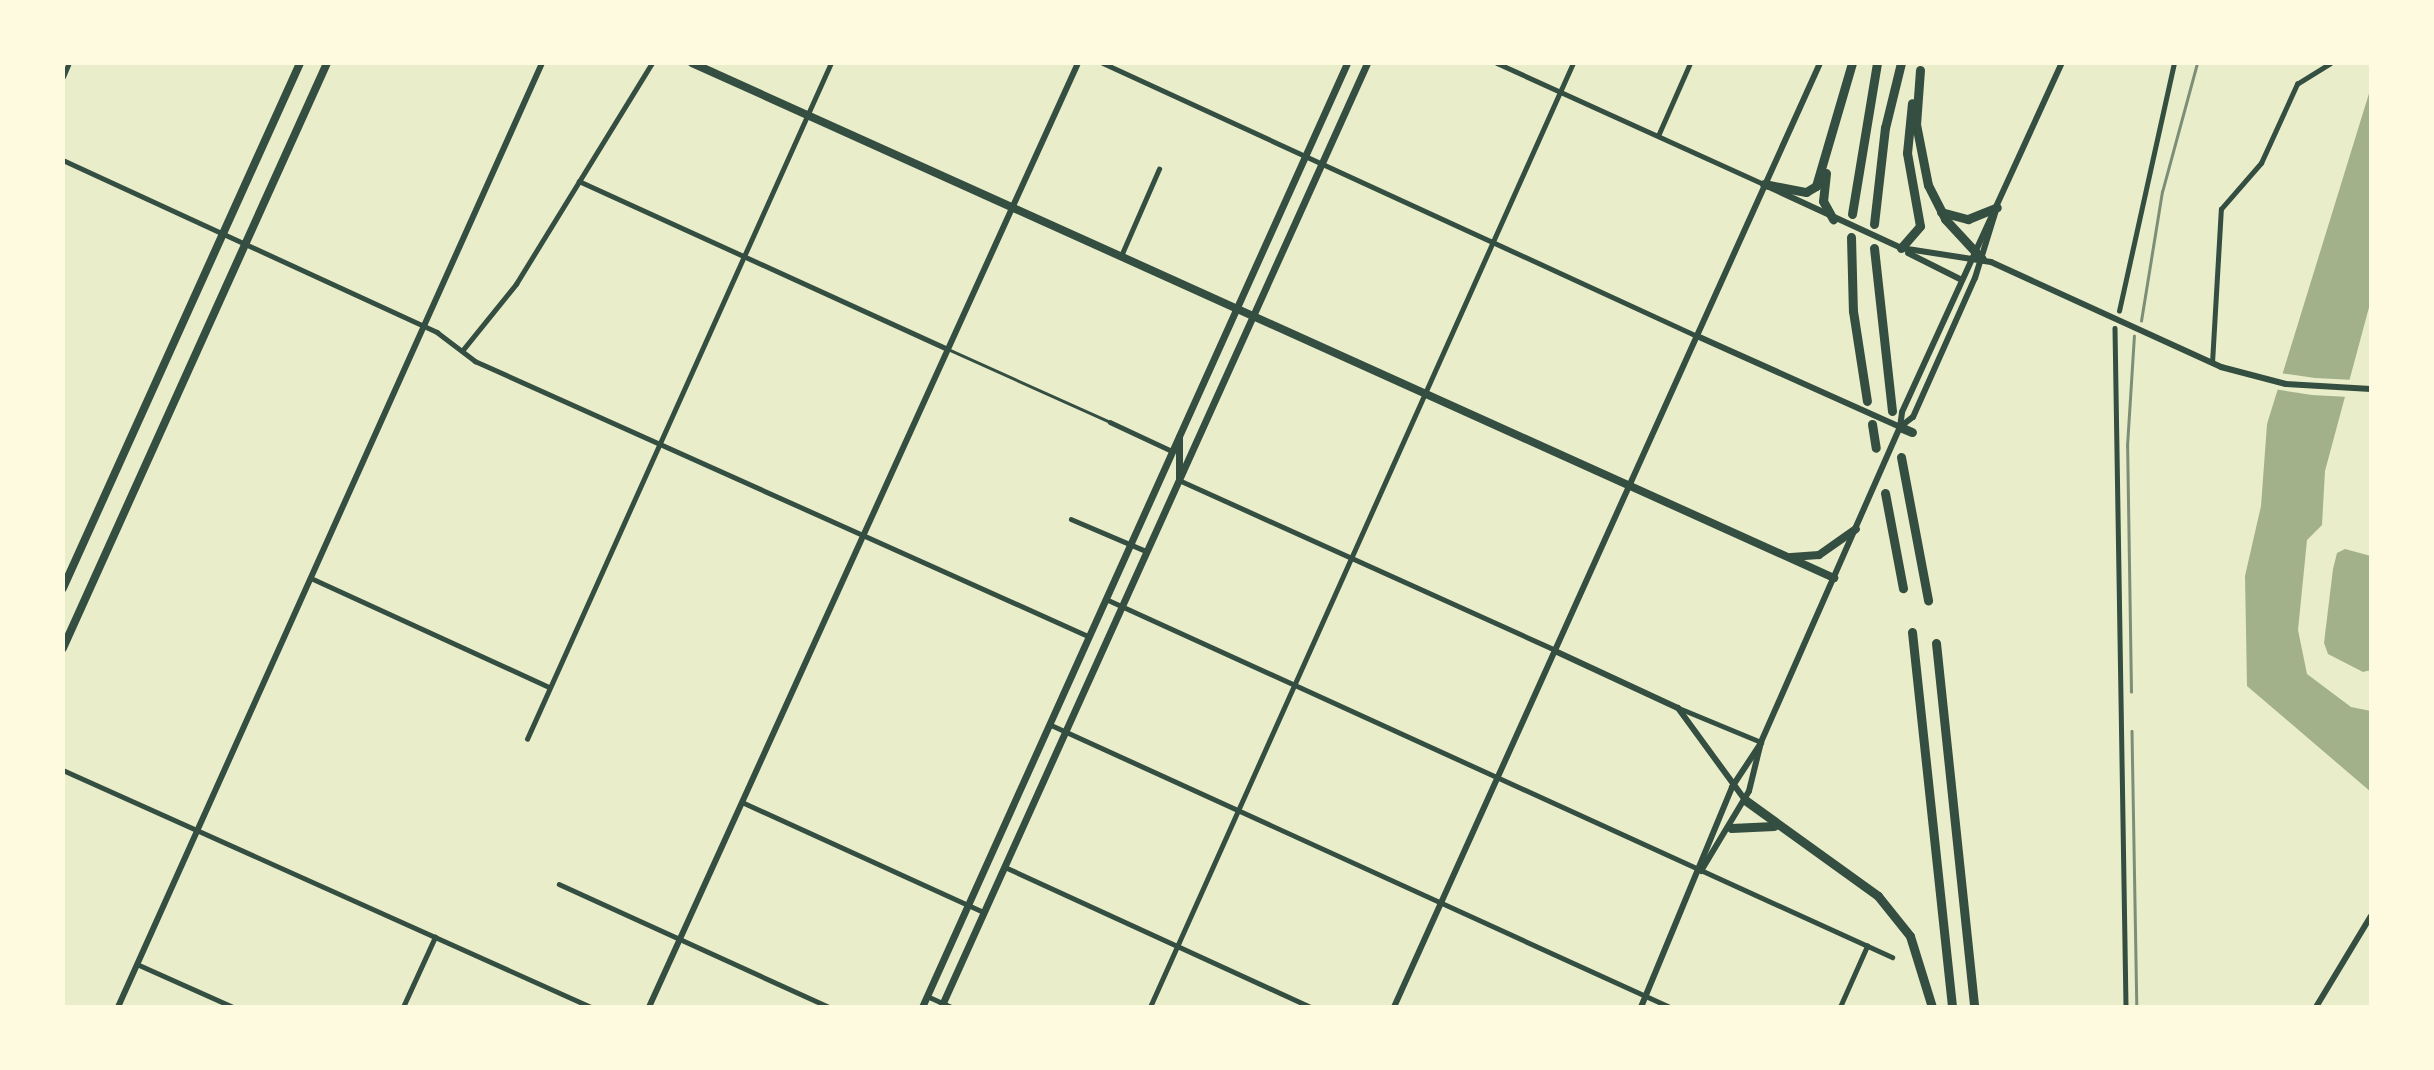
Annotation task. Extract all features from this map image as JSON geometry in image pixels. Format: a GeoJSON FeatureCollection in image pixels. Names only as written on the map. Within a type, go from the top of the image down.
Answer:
{"type":"FeatureCollection","features":[{"type":"Feature","properties":{"kind":"highway"},"geometry":{"type":"LineString","coordinates":[[1764,184],[1812,191],[1830,144],[1852,63]]}},
{"type":"Feature","properties":{"kind":"highway"},"geometry":{"type":"LineString","coordinates":[[1852,214],[1877,63]]}},
{"type":"Feature","properties":{"kind":"highway"},"geometry":{"type":"LineString","coordinates":[[1874,224],[1880,158],[1901,63]]}},
{"type":"Feature","properties":{"kind":"highway"},"geometry":{"type":"LineString","coordinates":[[1921,67],[1918,141],[1941,212],[1982,259]]}},
{"type":"Feature","properties":{"kind":"highway"},"geometry":{"type":"LineString","coordinates":[[1901,248],[1920,226],[1907,153],[1921,67]]}},
{"type":"Feature","properties":{"kind":"highway"},"geometry":{"type":"LineString","coordinates":[[1830,144],[1823,201],[1836,220]]}},
{"type":"Feature","properties":{"kind":"highway"},"geometry":{"type":"LineString","coordinates":[[1941,212],[1968,219],[1997,206]]}},
{"type":"Feature","properties":{"kind":"highway"},"geometry":{"type":"LineString","coordinates":[[1851,237],[1853,311],[1867,401]]}},
{"type":"Feature","properties":{"kind":"highway"},"geometry":{"type":"LineString","coordinates":[[1874,248],[1892,411]]}},
{"type":"Feature","properties":{"kind":"highway"},"geometry":{"type":"LineString","coordinates":[[1872,424],[1876,448]]}},
{"type":"Feature","properties":{"kind":"highway"},"geometry":{"type":"LineString","coordinates":[[1900,427],[1912,432]]}},
{"type":"Feature","properties":{"kind":"highway"},"geometry":{"type":"LineString","coordinates":[[1901,457],[1928,600]]}},
{"type":"Feature","properties":{"kind":"highway"},"geometry":{"type":"LineString","coordinates":[[1885,494],[1903,588]]}},
{"type":"Feature","properties":{"kind":"highway"},"geometry":{"type":"LineString","coordinates":[[1912,632],[1952,1007]]}},
{"type":"Feature","properties":{"kind":"highway"},"geometry":{"type":"LineString","coordinates":[[1936,643],[1974,1007]]}},
{"type":"Feature","properties":{"kind":"highway"},"geometry":{"type":"LineString","coordinates":[[1745,800],[1778,827],[1867,885],[1901,922],[1923,964],[1932,1007]]}},
{"type":"Feature","properties":{"kind":"highway"},"geometry":{"type":"LineString","coordinates":[[1731,828],[1778,827]]}},
{"type":"Feature","properties":{"kind":"main road"},"geometry":{"type":"LineString","coordinates":[[63,588],[300,63]]}},
{"type":"Feature","properties":{"kind":"main road"},"geometry":{"type":"LineString","coordinates":[[63,648],[327,63]]}},
{"type":"Feature","properties":{"kind":"main road"},"geometry":{"type":"LineString","coordinates":[[692,63],[1834,579]]}},
{"type":"Feature","properties":{"kind":"main road"},"geometry":{"type":"LineString","coordinates":[[922,1007],[1347,63]]}},
{"type":"Feature","properties":{"kind":"main road"},"geometry":{"type":"LineString","coordinates":[[942,1005],[1367,63]]}},
{"type":"Feature","properties":{"kind":"main road"},"geometry":{"type":"LineString","coordinates":[[1179,435],[1180,480]]}},
{"type":"Feature","properties":{"kind":"main road"},"geometry":{"type":"LineString","coordinates":[[1786,557],[1819,555],[1856,529]]}},
{"type":"Feature","properties":{"kind":"street"},"geometry":{"type":"LineString","coordinates":[[63,77],[69,63]]}},
{"type":"Feature","properties":{"kind":"street"},"geometry":{"type":"LineString","coordinates":[[118,1007],[542,63]]}},
{"type":"Feature","properties":{"kind":"street"},"geometry":{"type":"LineString","coordinates":[[462,351],[516,284],[652,63]]}},
{"type":"Feature","properties":{"kind":"street"},"geometry":{"type":"LineString","coordinates":[[527,739],[831,63]]}},
{"type":"Feature","properties":{"kind":"street"},"geometry":{"type":"LineString","coordinates":[[649,1007],[1078,63]]}},
{"type":"Feature","properties":{"kind":"street"},"geometry":{"type":"LineString","coordinates":[[1102,63],[1900,427]]}},
{"type":"Feature","properties":{"kind":"street"},"geometry":{"type":"LineString","coordinates":[[1497,63],[1764,184],[1836,220],[1901,248],[1960,279]]}},
{"type":"Feature","properties":{"kind":"street"},"geometry":{"type":"LineString","coordinates":[[1150,1007],[1573,63]]}},
{"type":"Feature","properties":{"kind":"street"},"geometry":{"type":"LineString","coordinates":[[1658,136],[1690,63]]}},
{"type":"Feature","properties":{"kind":"street"},"geometry":{"type":"LineString","coordinates":[[1394,1007],[1820,63]]}},
{"type":"Feature","properties":{"kind":"street"},"geometry":{"type":"LineString","coordinates":[[1701,871],[1731,828],[1745,800],[1761,743],[1900,427],[1906,401],[1973,248],[1997,206],[2062,63]]}},
{"type":"Feature","properties":{"kind":"street"},"geometry":{"type":"LineString","coordinates":[[2119,311],[2175,63]]}},
{"type":"Feature","properties":{"kind":"street"},"geometry":{"type":"LineString","coordinates":[[2212,363],[2221,209],[2261,163],[2297,84],[2330,63]]}},
{"type":"Feature","properties":{"kind":"street"},"geometry":{"type":"LineString","coordinates":[[63,160],[424,327],[462,351],[659,444],[1089,636]]}},
{"type":"Feature","properties":{"kind":"street"},"geometry":{"type":"LineString","coordinates":[[1121,256],[1159,169]]}},
{"type":"Feature","properties":{"kind":"street"},"geometry":{"type":"LineString","coordinates":[[579,181],[948,349]]}},
{"type":"Feature","properties":{"kind":"street"},"geometry":{"type":"LineString","coordinates":[[1900,427],[1910,420],[1982,259],[1997,206]]}},
{"type":"Feature","properties":{"kind":"street"},"geometry":{"type":"LineString","coordinates":[[1901,248],[1968,260],[1982,259],[2185,352],[2258,378],[2368,389]]}},
{"type":"Feature","properties":{"kind":"street"},"geometry":{"type":"LineString","coordinates":[[2115,328],[2126,1007]]}},
{"type":"Feature","properties":{"kind":"street"},"geometry":{"type":"LineString","coordinates":[[1110,422],[1172,451]]}},
{"type":"Feature","properties":{"kind":"street"},"geometry":{"type":"LineString","coordinates":[[1180,480],[1678,708],[1761,743]]}},
{"type":"Feature","properties":{"kind":"street"},"geometry":{"type":"LineString","coordinates":[[1071,519],[1146,551]]}},
{"type":"Feature","properties":{"kind":"street"},"geometry":{"type":"LineString","coordinates":[[311,578],[549,687]]}},
{"type":"Feature","properties":{"kind":"street"},"geometry":{"type":"LineString","coordinates":[[1106,600],[1892,957]]}},
{"type":"Feature","properties":{"kind":"street"},"geometry":{"type":"LineString","coordinates":[[1678,708],[1732,787],[1745,800]]}},
{"type":"Feature","properties":{"kind":"street"},"geometry":{"type":"LineString","coordinates":[[1049,724],[1670,1007]]}},
{"type":"Feature","properties":{"kind":"street"},"geometry":{"type":"LineString","coordinates":[[1641,1007],[1701,871],[1732,787],[1761,743]]}},
{"type":"Feature","properties":{"kind":"street"},"geometry":{"type":"LineString","coordinates":[[63,770],[590,1007]]}},
{"type":"Feature","properties":{"kind":"street"},"geometry":{"type":"LineString","coordinates":[[742,802],[984,912]]}},
{"type":"Feature","properties":{"kind":"street"},"geometry":{"type":"LineString","coordinates":[[1005,867],[1311,1007]]}},
{"type":"Feature","properties":{"kind":"street"},"geometry":{"type":"LineString","coordinates":[[559,884],[829,1007]]}},
{"type":"Feature","properties":{"kind":"street"},"geometry":{"type":"LineString","coordinates":[[2316,1007],[2371,916]]}},
{"type":"Feature","properties":{"kind":"street"},"geometry":{"type":"LineString","coordinates":[[403,1007],[435,937]]}},
{"type":"Feature","properties":{"kind":"street"},"geometry":{"type":"LineString","coordinates":[[1840,1007],[1867,946]]}},
{"type":"Feature","properties":{"kind":"street"},"geometry":{"type":"LineString","coordinates":[[137,964],[233,1007]]}},
{"type":"Feature","properties":{"kind":"street"},"geometry":{"type":"LineString","coordinates":[[927,996],[942,1005],[952,1007]]}},
{"type":"Feature","properties":{"kind":"lane"},"geometry":{"type":"LineString","coordinates":[[948,349],[1110,422]]}},
{"type":"Feature","properties":{"kind":"shaded area"},"geometry":{"type":"Polygon","coordinates":[[[2371,87],[2371,300],[2325,471],[2322,525],[2307,540],[2298,630],[2307,674],[2351,707],[2371,711],[2371,792],[2247,686],[2245,576],[2261,506],[2267,424],[2371,87]]]}},
{"type":"Feature","properties":{"kind":"shaded area"},"geometry":{"type":"Polygon","coordinates":[[[2345,549],[2371,556],[2371,670],[2363,672],[2328,654],[2324,643],[2333,569],[2337,553],[2345,549]]]}},
{"type":"Feature","properties":{"kind":"pier"},"geometry":{"type":"Polygon","coordinates":[[[2280,373],[2354,380],[2349,397],[2312,395],[2274,389],[2280,373]]]}},
{"type":"Feature","properties":{"kind":"railway"},"geometry":{"type":"LineString","coordinates":[[2141,321],[2162,192],[2197,63]]}},
{"type":"Feature","properties":{"kind":"railway"},"geometry":{"type":"LineString","coordinates":[[2131,692],[2127,446],[2134,336]]}},
{"type":"Feature","properties":{"kind":"railway"},"geometry":{"type":"LineString","coordinates":[[2132,731],[2137,1007]]}}]}
